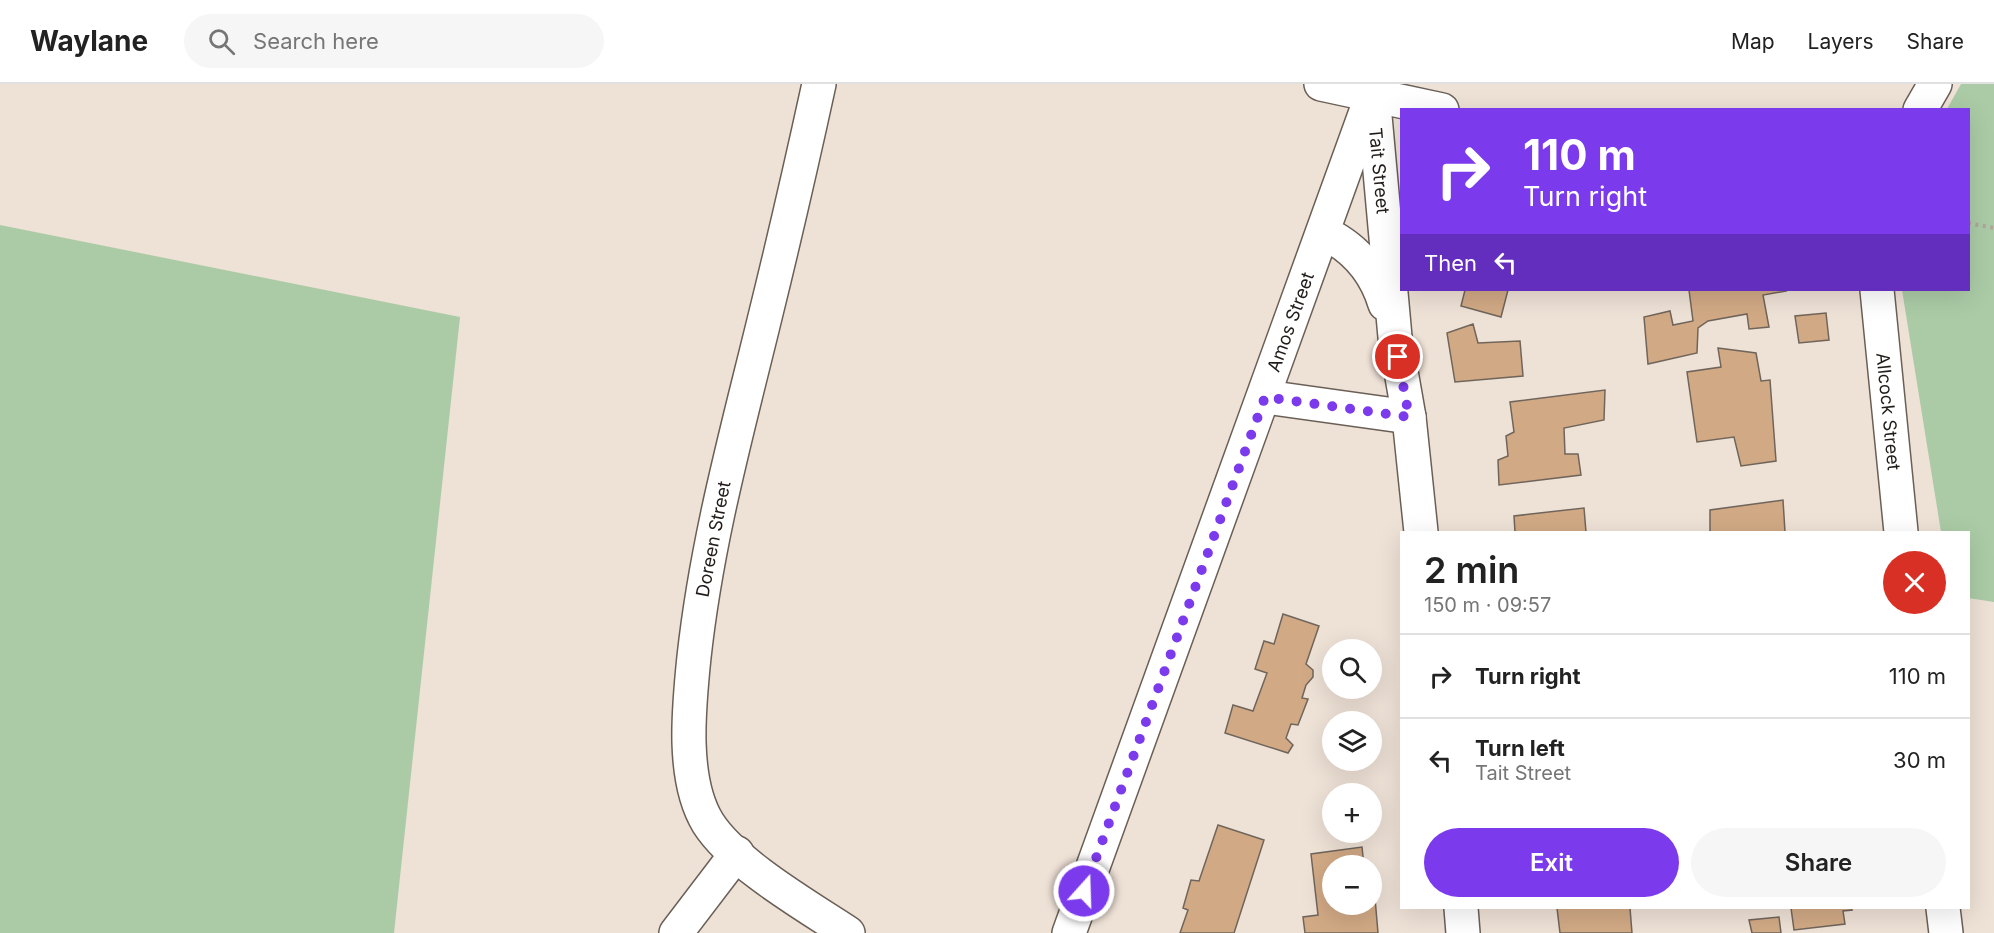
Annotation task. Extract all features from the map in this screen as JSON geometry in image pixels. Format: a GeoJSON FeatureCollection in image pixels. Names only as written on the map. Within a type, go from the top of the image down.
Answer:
{"type":"FeatureCollection","features":[{"type":"Feature","properties":{"kind":"street","name":"Doreen Street"},"geometry":{"type":"LineString","coordinates":[[819,84],[790,215],[718,505],[702,586],[689,727],[693,776],[700,805],[708,823],[756,870],[848,933]]}},
{"type":"Feature","properties":{"kind":"street"},"geometry":{"type":"LineString","coordinates":[[1321,84],[1374,89],[1436,108]]}},
{"type":"Feature","properties":{"kind":"street"},"geometry":{"type":"LineString","coordinates":[[1921,108],[1935,84]]}},
{"type":"Feature","properties":{"kind":"street","name":"Amos Street"},"geometry":{"type":"LineString","coordinates":[[1069,933],[1265,397],[1374,89]]}},
{"type":"Feature","properties":{"kind":"street","name":"Tait Street"},"geometry":{"type":"LineString","coordinates":[[1374,89],[1395,338],[1409,417],[1421,531]]}},
{"type":"Feature","properties":{"kind":"street"},"geometry":{"type":"LineString","coordinates":[[1324,233],[1349,247],[1372,273],[1382,294],[1395,338]]}},
{"type":"Feature","properties":{"kind":"street","name":"Allcock Street"},"geometry":{"type":"LineString","coordinates":[[1877,291],[1901,531]]}},
{"type":"Feature","properties":{"kind":"street"},"geometry":{"type":"LineString","coordinates":[[1265,397],[1409,417]]}},
{"type":"Feature","properties":{"kind":"street"},"geometry":{"type":"LineString","coordinates":[[676,933],[737,853]]}},
{"type":"Feature","properties":{"kind":"street"},"geometry":{"type":"LineString","coordinates":[[1461,909],[1463,933]]}},
{"type":"Feature","properties":{"kind":"street"},"geometry":{"type":"LineString","coordinates":[[1943,909],[1946,933]]}},
{"type":"Feature","properties":{"kind":"path"},"geometry":{"type":"LineString","coordinates":[[1970,223],[1994,228]]}},
{"type":"Feature","properties":{"kind":"green space"},"geometry":{"type":"Polygon","coordinates":[[[1961,84],[1994,84],[1994,602],[1970,598],[1970,531],[1941,531],[1902,291],[1970,291],[1970,108],[1948,108],[1961,84]]]}},
{"type":"Feature","properties":{"kind":"green space"},"geometry":{"type":"Polygon","coordinates":[[[0,225],[460,317],[394,933],[0,933],[0,225]]]}},
{"type":"Feature","properties":{"kind":"building"},"geometry":{"type":"Polygon","coordinates":[[[1465,291],[1508,291],[1501,317],[1461,306],[1465,291]]]}},
{"type":"Feature","properties":{"kind":"building"},"geometry":{"type":"Polygon","coordinates":[[[1689,291],[1786,291],[1763,295],[1769,327],[1749,329],[1747,314],[1708,321],[1698,328],[1697,353],[1648,364],[1644,317],[1670,311],[1673,325],[1693,321],[1689,291]]]}},
{"type":"Feature","properties":{"kind":"building"},"geometry":{"type":"Polygon","coordinates":[[[1826,313],[1829,340],[1799,343],[1795,316],[1826,313]]]}},
{"type":"Feature","properties":{"kind":"building"},"geometry":{"type":"Polygon","coordinates":[[[1473,324],[1478,343],[1520,341],[1523,376],[1455,382],[1447,333],[1473,324]]]}},
{"type":"Feature","properties":{"kind":"building"},"geometry":{"type":"Polygon","coordinates":[[[1718,348],[1756,353],[1761,381],[1770,380],[1776,461],[1741,466],[1734,437],[1697,442],[1687,372],[1721,367],[1718,348]]]}},
{"type":"Feature","properties":{"kind":"building"},"geometry":{"type":"Polygon","coordinates":[[[1605,390],[1604,420],[1564,428],[1565,454],[1578,454],[1581,475],[1499,485],[1498,460],[1508,456],[1506,436],[1514,432],[1510,402],[1605,390]]]}},
{"type":"Feature","properties":{"kind":"building"},"geometry":{"type":"Polygon","coordinates":[[[1783,500],[1785,531],[1710,531],[1710,510],[1783,500]]]}},
{"type":"Feature","properties":{"kind":"building"},"geometry":{"type":"Polygon","coordinates":[[[1584,508],[1586,531],[1515,531],[1514,516],[1584,508]]]}},
{"type":"Feature","properties":{"kind":"building"},"geometry":{"type":"Polygon","coordinates":[[[1283,614],[1319,626],[1306,664],[1313,670],[1313,677],[1306,685],[1302,698],[1308,699],[1298,725],[1291,724],[1286,738],[1293,745],[1288,753],[1225,733],[1233,705],[1253,711],[1267,673],[1255,669],[1264,641],[1274,644],[1283,614]]]}},
{"type":"Feature","properties":{"kind":"building"},"geometry":{"type":"Polygon","coordinates":[[[1218,825],[1264,840],[1234,933],[1180,933],[1188,910],[1183,908],[1191,880],[1199,881],[1218,825]]]}},
{"type":"Feature","properties":{"kind":"building"},"geometry":{"type":"Polygon","coordinates":[[[1362,847],[1363,855],[1322,855],[1322,915],[1376,915],[1378,933],[1305,933],[1303,917],[1318,915],[1311,854],[1362,847]]]}},
{"type":"Feature","properties":{"kind":"building"},"geometry":{"type":"Polygon","coordinates":[[[1557,909],[1630,909],[1632,933],[1560,933],[1557,909]]]}},
{"type":"Feature","properties":{"kind":"building"},"geometry":{"type":"Polygon","coordinates":[[[1791,909],[1852,910],[1843,911],[1845,924],[1794,930],[1791,909]]]}},
{"type":"Feature","properties":{"kind":"building"},"geometry":{"type":"Polygon","coordinates":[[[1779,917],[1781,933],[1752,933],[1749,920],[1779,917]]]}},
{"type":"Feature","properties":{"kind":"route"},"geometry":{"type":"LineString","coordinates":[[1084,891],[1265,397],[1409,417],[1398,357]]}}]}
